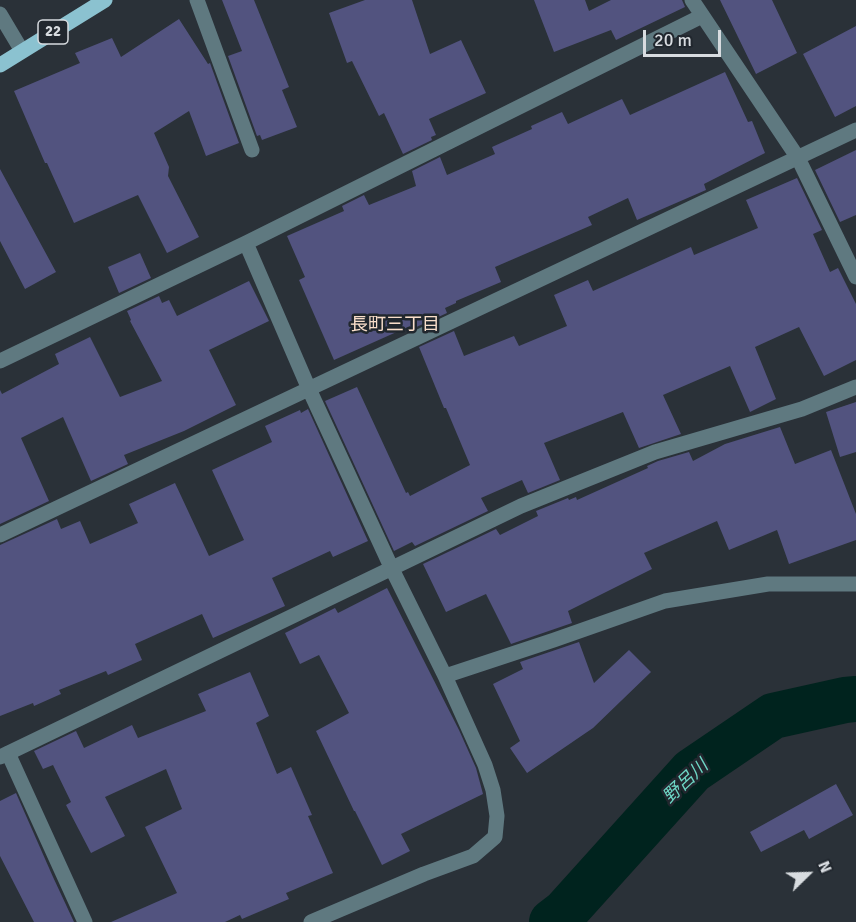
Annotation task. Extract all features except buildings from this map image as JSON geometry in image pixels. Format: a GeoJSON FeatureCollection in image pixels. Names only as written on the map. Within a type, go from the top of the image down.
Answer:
{"type":"FeatureCollection","features":[{"type":"Feature","properties":{"kind":"main road","name":"22"},"geometry":{"type":"LineString","coordinates":[[0,64],[105,0]]}},
{"type":"Feature","properties":{"kind":"street"},"geometry":{"type":"LineString","coordinates":[[197,0],[252,150]]}},
{"type":"Feature","properties":{"kind":"street"},"geometry":{"type":"LineString","coordinates":[[692,0],[798,158],[856,277]]}},
{"type":"Feature","properties":{"kind":"street"},"geometry":{"type":"LineString","coordinates":[[0,14],[22,51]]}},
{"type":"Feature","properties":{"kind":"street"},"geometry":{"type":"LineString","coordinates":[[0,361],[246,243],[702,16]]}},
{"type":"Feature","properties":{"kind":"street"},"geometry":{"type":"LineString","coordinates":[[0,535],[856,130]]}},
{"type":"Feature","properties":{"kind":"street"},"geometry":{"type":"LineString","coordinates":[[246,243],[309,389],[485,765],[493,790],[497,816],[495,837],[473,856],[424,874],[311,922]]}},
{"type":"Feature","properties":{"kind":"street"},"geometry":{"type":"LineString","coordinates":[[85,922],[4,755],[521,506],[645,456],[802,409],[856,387]]}},
{"type":"Feature","properties":{"kind":"street"},"geometry":{"type":"LineString","coordinates":[[445,676],[664,601],[768,584],[856,584]]}},
{"type":"Feature","properties":{"kind":"waterway","name":"野呂川"},"geometry":{"type":"LineString","coordinates":[[552,922],[565,912],[692,771],[773,716],[856,699]]}},
{"type":"Feature","properties":{"kind":"district","name":"長町三丁目"},"geometry":{"type":"Point","coordinates":[395,325]}}]}
